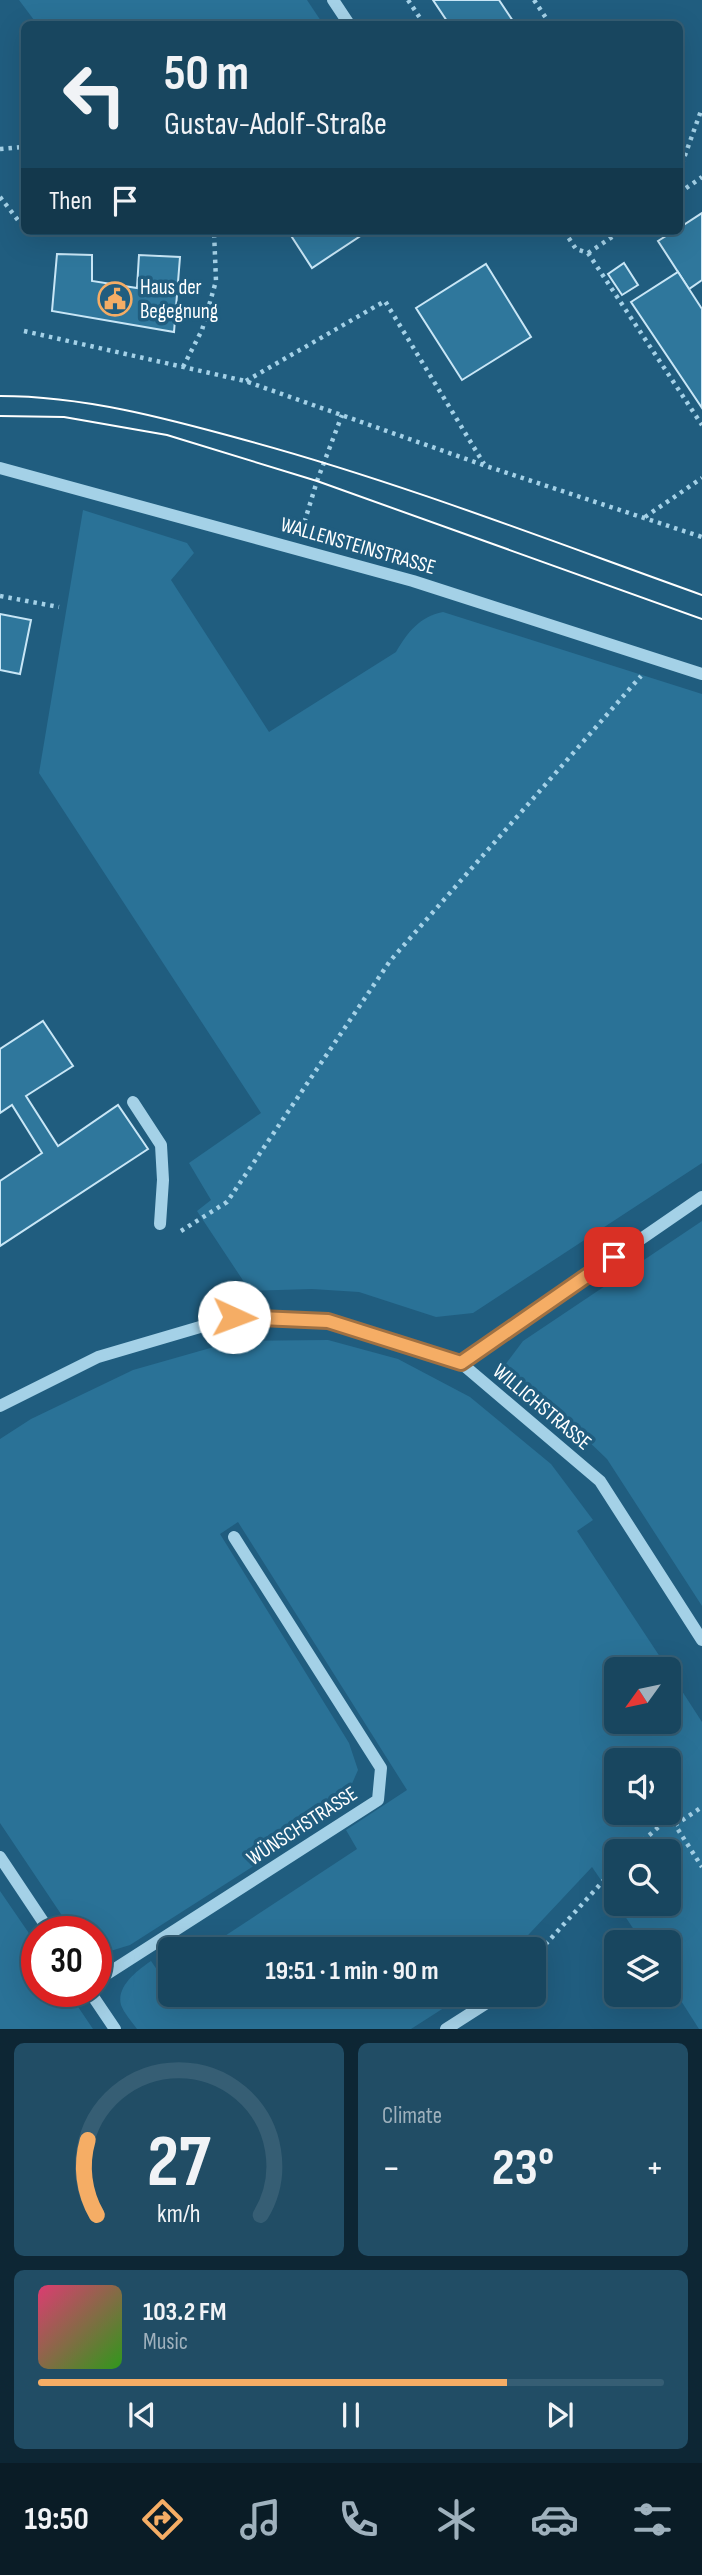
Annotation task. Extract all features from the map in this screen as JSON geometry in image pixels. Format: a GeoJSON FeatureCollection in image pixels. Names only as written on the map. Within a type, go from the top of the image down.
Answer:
{"type":"FeatureCollection","features":[{"type":"Feature","properties":{"kind":"street"},"geometry":{"type":"LineString","coordinates":[[332,0],[347,21]]}},
{"type":"Feature","properties":{"kind":"street","name":"WALLENSTEINSTRASSE"},"geometry":{"type":"LineString","coordinates":[[0,468],[413,581],[702,674]]}},
{"type":"Feature","properties":{"kind":"street"},"geometry":{"type":"LineString","coordinates":[[133,1102],[161,1145],[163,1180],[160,1224]]}},
{"type":"Feature","properties":{"kind":"street"},"geometry":{"type":"LineString","coordinates":[[461,1363],[702,1197]]}},
{"type":"Feature","properties":{"kind":"street","name":"WILLICHSTRASSE"},"geometry":{"type":"LineString","coordinates":[[0,1406],[98,1357],[234,1317],[328,1321],[461,1363],[600,1481],[702,1640]]}},
{"type":"Feature","properties":{"kind":"street","name":"WÜNSCHSTRASSE"},"geometry":{"type":"LineString","coordinates":[[112,1971],[378,1800],[381,1769],[234,1537]]}},
{"type":"Feature","properties":{"kind":"street"},"geometry":{"type":"LineString","coordinates":[[0,1857],[39,1916]]}},
{"type":"Feature","properties":{"kind":"street"},"geometry":{"type":"LineString","coordinates":[[100,2007],[115,2029]]}},
{"type":"Feature","properties":{"kind":"street"},"geometry":{"type":"LineString","coordinates":[[446,2029],[480,2007]]}},
{"type":"Feature","properties":{"kind":"path"},"geometry":{"type":"LineString","coordinates":[[408,0],[422,21]]}},
{"type":"Feature","properties":{"kind":"path"},"geometry":{"type":"LineString","coordinates":[[534,0],[548,21]]}},
{"type":"Feature","properties":{"kind":"path"},"geometry":{"type":"LineString","coordinates":[[683,161],[702,108]]}},
{"type":"Feature","properties":{"kind":"path"},"geometry":{"type":"LineString","coordinates":[[0,149],[21,147]]}},
{"type":"Feature","properties":{"kind":"path"},"geometry":{"type":"LineString","coordinates":[[683,189],[702,177]]}},
{"type":"Feature","properties":{"kind":"path"},"geometry":{"type":"LineString","coordinates":[[0,197],[21,224]]}},
{"type":"Feature","properties":{"kind":"path"},"geometry":{"type":"LineString","coordinates":[[183,367],[202,330],[216,281],[214,235]]}},
{"type":"Feature","properties":{"kind":"path"},"geometry":{"type":"LineString","coordinates":[[567,235],[576,249],[588,253],[702,425]]}},
{"type":"Feature","properties":{"kind":"path"},"geometry":{"type":"LineString","coordinates":[[588,253],[615,235]]}},
{"type":"Feature","properties":{"kind":"path"},"geometry":{"type":"LineString","coordinates":[[245,382],[385,301],[486,466]]}},
{"type":"Feature","properties":{"kind":"path"},"geometry":{"type":"LineString","coordinates":[[24,331],[245,382],[486,466],[702,537]]}},
{"type":"Feature","properties":{"kind":"path"},"geometry":{"type":"LineString","coordinates":[[296,549],[317,481],[342,415]]}},
{"type":"Feature","properties":{"kind":"path"},"geometry":{"type":"LineString","coordinates":[[644,518],[702,478]]}},
{"type":"Feature","properties":{"kind":"path"},"geometry":{"type":"LineString","coordinates":[[0,596],[59,607]]}},
{"type":"Feature","properties":{"kind":"path"},"geometry":{"type":"LineString","coordinates":[[181,1231],[227,1202],[390,961],[656,660]]}},
{"type":"Feature","properties":{"kind":"path"},"geometry":{"type":"LineString","coordinates":[[681,1821],[702,1807]]}},
{"type":"Feature","properties":{"kind":"path"},"geometry":{"type":"LineString","coordinates":[[645,1839],[661,1825]]}},
{"type":"Feature","properties":{"kind":"path"},"geometry":{"type":"LineString","coordinates":[[675,1825],[702,1867]]}},
{"type":"Feature","properties":{"kind":"path"},"geometry":{"type":"LineString","coordinates":[[546,1944],[604,1880]]}},
{"type":"Feature","properties":{"kind":"shaded area"},"geometry":{"type":"Polygon","coordinates":[[[19,0],[307,0],[321,21],[35,21],[19,0]]]}},
{"type":"Feature","properties":{"kind":"shaded area"},"geometry":{"type":"Polygon","coordinates":[[[83,510],[187,543],[194,553],[171,580],[269,732],[396,652],[415,626],[443,612],[702,694],[702,1163],[473,1313],[436,1317],[359,1292],[312,1289],[250,1291],[197,1211],[211,1200],[189,1163],[261,1113],[39,773],[83,510]]]}},
{"type":"Feature","properties":{"kind":"shaded area"},"geometry":{"type":"Polygon","coordinates":[[[702,1221],[702,1606],[607,1459],[558,1412],[510,1378],[505,1365],[523,1341],[702,1221]]]}},
{"type":"Feature","properties":{"kind":"shaded area"},"geometry":{"type":"Polygon","coordinates":[[[328,1340],[398,1359],[470,1397],[551,1464],[593,1520],[577,1531],[660,1657],[604,1657],[604,1734],[681,1734],[681,1690],[702,1722],[702,2029],[699,2029],[681,2001],[681,1930],[634,1930],[625,1916],[681,1916],[681,1839],[604,1839],[604,1884],[592,1867],[526,1937],[223,1937],[357,1849],[346,1830],[407,1790],[238,1522],[220,1534],[349,1743],[358,1770],[340,1811],[130,1945],[112,1951],[112,1916],[62,1916],[0,1823],[0,1439],[31,1419],[133,1370],[235,1341],[328,1340]]]}},
{"type":"Feature","properties":{"kind":"shaded area"},"geometry":{"type":"Polygon","coordinates":[[[0,1891],[21,1922],[21,2007],[78,2007],[93,2029],[0,2029],[0,1891]]]}},
{"type":"Feature","properties":{"kind":"shaded area"},"geometry":{"type":"Polygon","coordinates":[[[151,1961],[158,1971],[158,2007],[445,2007],[411,2029],[137,2029],[122,2008],[120,1998],[129,1979],[151,1961]]]}},
{"type":"Feature","properties":{"kind":"building"},"geometry":{"type":"Polygon","coordinates":[[[433,0],[499,0],[513,21],[447,21],[433,0]]]}},
{"type":"Feature","properties":{"kind":"building"},"geometry":{"type":"Polygon","coordinates":[[[702,213],[702,280],[689,289],[658,241],[668,235],[683,235],[683,225],[702,213]]]}},
{"type":"Feature","properties":{"kind":"building"},"geometry":{"type":"Polygon","coordinates":[[[291,235],[362,235],[312,268],[291,235]]]}},
{"type":"Feature","properties":{"kind":"building","name":"Haus der Begegnung"},"geometry":{"type":"Polygon","coordinates":[[[57,254],[92,255],[92,281],[137,288],[139,255],[180,257],[174,332],[52,311],[57,254]]]}},
{"type":"Feature","properties":{"kind":"building"},"geometry":{"type":"Polygon","coordinates":[[[624,263],[638,285],[622,295],[608,274],[624,263]]]}},
{"type":"Feature","properties":{"kind":"building"},"geometry":{"type":"Polygon","coordinates":[[[486,264],[531,337],[462,380],[416,308],[486,264]]]}},
{"type":"Feature","properties":{"kind":"building"},"geometry":{"type":"Polygon","coordinates":[[[678,272],[702,309],[702,408],[631,302],[678,272]]]}},
{"type":"Feature","properties":{"kind":"building"},"geometry":{"type":"Polygon","coordinates":[[[0,614],[31,620],[20,674],[0,670],[0,614]]]}},
{"type":"Feature","properties":{"kind":"building"},"geometry":{"type":"Polygon","coordinates":[[[43,1021],[73,1066],[26,1096],[58,1146],[118,1105],[148,1149],[0,1246],[0,1181],[42,1153],[12,1105],[0,1113],[0,1049],[43,1021]]]}},
{"type":"Feature","properties":{"kind":"tram line"},"geometry":{"type":"LineString","coordinates":[[0,396],[93,404],[154,416],[245,440],[418,493],[702,595]]}},
{"type":"Feature","properties":{"kind":"tram line"},"geometry":{"type":"LineString","coordinates":[[0,416],[64,417],[167,435],[317,481],[702,619]]}},
{"type":"Feature","properties":{"kind":"place","name":"Haus der Begegnung"},"geometry":{"type":"Point","coordinates":[115,299]}},
{"type":"Feature","properties":{"kind":"route"},"geometry":{"type":"LineString","coordinates":[[234,1317],[328,1321],[461,1363],[614,1257]]}}]}
